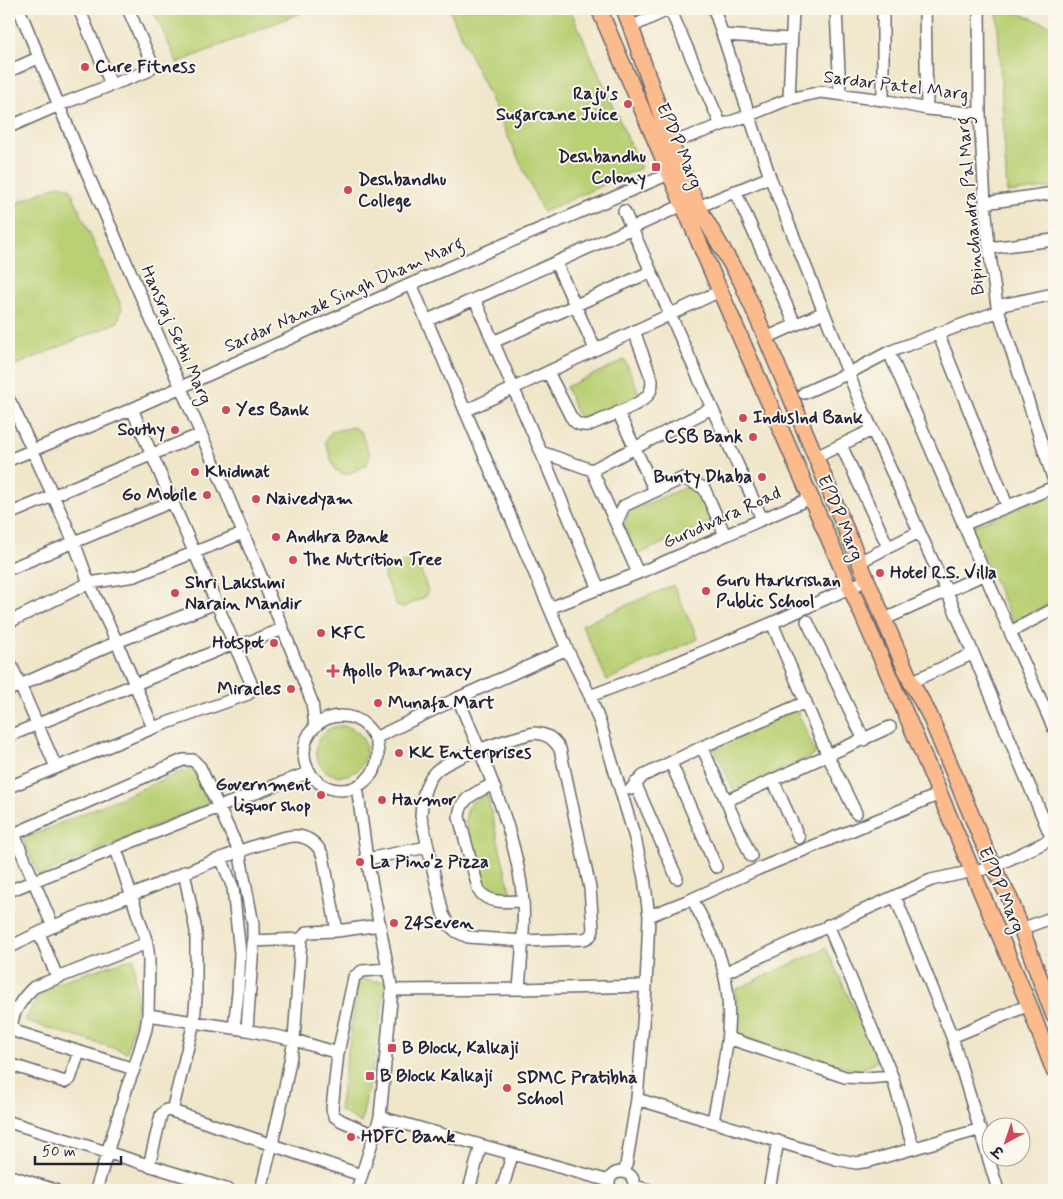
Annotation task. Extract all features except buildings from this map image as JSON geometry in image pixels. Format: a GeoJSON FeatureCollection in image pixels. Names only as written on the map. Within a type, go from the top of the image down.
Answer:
{"type":"FeatureCollection","features":[{"type":"Feature","properties":{"kind":"main road","name":"EPDP Marg"},"geometry":{"type":"LineString","coordinates":[[599,9],[665,145],[691,206],[720,291],[940,794],[1029,1004],[1054,1071]]}},
{"type":"Feature","properties":{"kind":"main road","name":"EPDP Marg"},"geometry":{"type":"LineString","coordinates":[[624,9],[631,27],[665,145]]}},
{"type":"Feature","properties":{"kind":"main road","name":"EPDP Marg"},"geometry":{"type":"LineString","coordinates":[[691,206],[741,281],[911,682],[929,714],[993,866],[1010,898],[1054,1016]]}},
{"type":"Feature","properties":{"kind":"street","name":"Hansraj Sethi Marg"},"geometry":{"type":"LineString","coordinates":[[19,9],[89,179],[201,434],[283,629],[312,702],[315,727]]}},
{"type":"Feature","properties":{"kind":"street"},"geometry":{"type":"LineString","coordinates":[[79,9],[111,84]]}},
{"type":"Feature","properties":{"kind":"street"},"geometry":{"type":"LineString","coordinates":[[9,127],[111,84],[144,73],[152,66],[128,9]]}},
{"type":"Feature","properties":{"kind":"street"},"geometry":{"type":"LineString","coordinates":[[631,27],[670,9],[721,125]]}},
{"type":"Feature","properties":{"kind":"street"},"geometry":{"type":"LineString","coordinates":[[714,9],[770,177],[848,373],[918,532],[947,592],[1053,839],[993,866],[931,880],[724,973]]}},
{"type":"Feature","properties":{"kind":"street"},"geometry":{"type":"LineString","coordinates":[[789,99],[793,9]]}},
{"type":"Feature","properties":{"kind":"street"},"geometry":{"type":"LineString","coordinates":[[836,9],[840,94]]}},
{"type":"Feature","properties":{"kind":"street"},"geometry":{"type":"LineString","coordinates":[[883,9],[884,100]]}},
{"type":"Feature","properties":{"kind":"street"},"geometry":{"type":"LineString","coordinates":[[925,9],[927,109]]}},
{"type":"Feature","properties":{"kind":"street","name":"Bipinchandra Pal Marg"},"geometry":{"type":"LineString","coordinates":[[979,9],[980,114],[985,203],[989,248],[998,308],[1054,481]]}},
{"type":"Feature","properties":{"kind":"street"},"geometry":{"type":"LineString","coordinates":[[723,35],[791,39]]}},
{"type":"Feature","properties":{"kind":"street"},"geometry":{"type":"LineString","coordinates":[[9,71],[38,58]]}},
{"type":"Feature","properties":{"kind":"street","name":"Sardar Patel Marg"},"geometry":{"type":"LineString","coordinates":[[665,145],[789,99],[820,92],[884,100],[927,109],[980,114]]}},
{"type":"Feature","properties":{"kind":"street","name":"Sardar Nanak Singh Dham Marg"},"geometry":{"type":"LineString","coordinates":[[9,460],[132,409],[412,284],[676,171]]}},
{"type":"Feature","properties":{"kind":"street"},"geometry":{"type":"LineString","coordinates":[[428,320],[631,229],[770,177]]}},
{"type":"Feature","properties":{"kind":"street"},"geometry":{"type":"LineString","coordinates":[[736,191],[795,324]]}},
{"type":"Feature","properties":{"kind":"street"},"geometry":{"type":"LineString","coordinates":[[985,203],[1054,193]]}},
{"type":"Feature","properties":{"kind":"street"},"geometry":{"type":"LineString","coordinates":[[624,211],[762,519]]}},
{"type":"Feature","properties":{"kind":"street"},"geometry":{"type":"LineString","coordinates":[[989,248],[1054,240]]}},
{"type":"Feature","properties":{"kind":"street"},"geometry":{"type":"LineString","coordinates":[[556,263],[595,349]]}},
{"type":"Feature","properties":{"kind":"street"},"geometry":{"type":"LineString","coordinates":[[493,342],[650,272]]}},
{"type":"Feature","properties":{"kind":"street"},"geometry":{"type":"LineString","coordinates":[[412,284],[567,649],[590,696],[601,726],[637,846],[649,916],[646,986],[637,1099],[625,1172]]}},
{"type":"Feature","properties":{"kind":"street"},"geometry":{"type":"LineString","coordinates":[[465,411],[720,291]]}},
{"type":"Feature","properties":{"kind":"street"},"geometry":{"type":"LineString","coordinates":[[804,393],[889,352],[998,308],[1054,294]]}},
{"type":"Feature","properties":{"kind":"street"},"geometry":{"type":"LineString","coordinates":[[475,300],[599,589]]}},
{"type":"Feature","properties":{"kind":"street"},"geometry":{"type":"LineString","coordinates":[[766,338],[824,312]]}},
{"type":"Feature","properties":{"kind":"street"},"geometry":{"type":"LineString","coordinates":[[548,372],[575,423],[582,426],[589,425],[640,402],[648,395],[652,387],[652,380],[634,331]]}},
{"type":"Feature","properties":{"kind":"street"},"geometry":{"type":"LineString","coordinates":[[938,333],[1008,506]]}},
{"type":"Feature","properties":{"kind":"street"},"geometry":{"type":"LineString","coordinates":[[889,352],[963,525],[1054,729]]}},
{"type":"Feature","properties":{"kind":"street"},"geometry":{"type":"LineString","coordinates":[[9,400],[14,407],[74,542],[153,728]]}},
{"type":"Feature","properties":{"kind":"street"},"geometry":{"type":"LineString","coordinates":[[541,452],[592,470],[712,408]]}},
{"type":"Feature","properties":{"kind":"street"},"geometry":{"type":"LineString","coordinates":[[9,787],[153,728],[248,694],[252,690],[252,685],[132,409]]}},
{"type":"Feature","properties":{"kind":"street"},"geometry":{"type":"LineString","coordinates":[[618,412],[655,491]]}},
{"type":"Feature","properties":{"kind":"street"},"geometry":{"type":"LineString","coordinates":[[816,457],[872,430]]}},
{"type":"Feature","properties":{"kind":"street"},"geometry":{"type":"LineString","coordinates":[[9,514],[201,434]]}},
{"type":"Feature","properties":{"kind":"street"},"geometry":{"type":"LineString","coordinates":[[842,445],[888,547]]}},
{"type":"Feature","properties":{"kind":"street"},"geometry":{"type":"LineString","coordinates":[[592,470],[616,524],[642,571]]}},
{"type":"Feature","properties":{"kind":"street"},"geometry":{"type":"LineString","coordinates":[[616,524],[624,506],[683,478],[704,488],[725,535]]}},
{"type":"Feature","properties":{"kind":"street"},"geometry":{"type":"LineString","coordinates":[[963,525],[1054,487]]}},
{"type":"Feature","properties":{"kind":"street","name":"Gurudwara Road"},"geometry":{"type":"LineString","coordinates":[[550,608],[812,498]]}},
{"type":"Feature","properties":{"kind":"street"},"geometry":{"type":"LineString","coordinates":[[9,569],[171,502]]}},
{"type":"Feature","properties":{"kind":"street"},"geometry":{"type":"LineString","coordinates":[[859,562],[918,532]]}},
{"type":"Feature","properties":{"kind":"street"},"geometry":{"type":"LineString","coordinates":[[9,622],[90,583],[136,576],[243,533]]}},
{"type":"Feature","properties":{"kind":"street"},"geometry":{"type":"LineString","coordinates":[[885,619],[985,574]]}},
{"type":"Feature","properties":{"kind":"street"},"geometry":{"type":"LineString","coordinates":[[590,696],[669,666],[772,623],[850,586],[867,580]]}},
{"type":"Feature","properties":{"kind":"street"},"geometry":{"type":"LineString","coordinates":[[9,690],[117,642],[216,603]]}},
{"type":"Feature","properties":{"kind":"street"},"geometry":{"type":"LineString","coordinates":[[1010,632],[1054,611]]}},
{"type":"Feature","properties":{"kind":"street"},"geometry":{"type":"LineString","coordinates":[[807,621],[864,740]]}},
{"type":"Feature","properties":{"kind":"street"},"geometry":{"type":"LineString","coordinates":[[772,623],[828,756],[856,813]]}},
{"type":"Feature","properties":{"kind":"street"},"geometry":{"type":"LineString","coordinates":[[9,736],[233,644],[241,645],[283,629]]}},
{"type":"Feature","properties":{"kind":"street"},"geometry":{"type":"LineString","coordinates":[[375,738],[567,649]]}},
{"type":"Feature","properties":{"kind":"street"},"geometry":{"type":"LineString","coordinates":[[911,682],[972,654]]}},
{"type":"Feature","properties":{"kind":"street"},"geometry":{"type":"LineString","coordinates":[[9,660],[56,767]]}},
{"type":"Feature","properties":{"kind":"street"},"geometry":{"type":"LineString","coordinates":[[458,698],[493,784],[510,838],[523,901],[520,989]]}},
{"type":"Feature","properties":{"kind":"street"},"geometry":{"type":"LineString","coordinates":[[312,702],[333,717]]}},
{"type":"Feature","properties":{"kind":"street"},"geometry":{"type":"LineString","coordinates":[[623,801],[643,776],[702,747],[806,702]]}},
{"type":"Feature","properties":{"kind":"street"},"geometry":{"type":"LineString","coordinates":[[346,716],[358,720],[368,727],[375,738],[378,749],[373,771],[366,780],[346,790],[326,786],[317,781],[305,763],[304,750],[307,737],[323,720],[333,717],[346,716]]}},
{"type":"Feature","properties":{"kind":"street"},"geometry":{"type":"LineString","coordinates":[[726,801],[890,727]]}},
{"type":"Feature","properties":{"kind":"street"},"geometry":{"type":"LineString","coordinates":[[534,734],[545,734],[554,740],[560,749],[590,888],[593,929],[589,938],[522,941],[468,937],[457,932],[449,925],[443,914],[427,847],[421,816],[422,800],[426,786],[436,772],[451,762],[480,750],[518,737],[534,734]]}},
{"type":"Feature","properties":{"kind":"street"},"geometry":{"type":"LineString","coordinates":[[702,747],[751,856]]}},
{"type":"Feature","properties":{"kind":"street"},"geometry":{"type":"LineString","coordinates":[[53,927],[11,835],[183,760],[193,760],[200,767],[239,851],[250,910],[253,941],[247,1030]]}},
{"type":"Feature","properties":{"kind":"street"},"geometry":{"type":"LineString","coordinates":[[671,763],[716,868]]}},
{"type":"Feature","properties":{"kind":"street"},"geometry":{"type":"LineString","coordinates":[[9,891],[310,772]]}},
{"type":"Feature","properties":{"kind":"street"},"geometry":{"type":"LineString","coordinates":[[773,780],[799,838]]}},
{"type":"Feature","properties":{"kind":"street"},"geometry":{"type":"LineString","coordinates":[[636,783],[677,878]]}},
{"type":"Feature","properties":{"kind":"street"},"geometry":{"type":"LineString","coordinates":[[493,784],[468,797],[462,803],[460,809],[460,816],[479,891],[483,896],[497,901],[523,901]]}},
{"type":"Feature","properties":{"kind":"street"},"geometry":{"type":"LineString","coordinates":[[357,786],[367,859],[392,990],[380,1117],[357,1190]]}},
{"type":"Feature","properties":{"kind":"street"},"geometry":{"type":"LineString","coordinates":[[649,916],[940,794]]}},
{"type":"Feature","properties":{"kind":"street"},"geometry":{"type":"LineString","coordinates":[[9,948],[39,933],[184,872],[239,851],[285,837],[297,836],[308,839],[318,847],[323,856],[336,930]]}},
{"type":"Feature","properties":{"kind":"street"},"geometry":{"type":"LineString","coordinates":[[367,859],[427,847]]}},
{"type":"Feature","properties":{"kind":"street"},"geometry":{"type":"LineString","coordinates":[[96,1190],[106,1152],[146,1029],[148,1015],[149,960],[147,943],[116,849]]}},
{"type":"Feature","properties":{"kind":"street"},"geometry":{"type":"LineString","coordinates":[[222,858],[233,888],[240,953],[234,1028]]}},
{"type":"Feature","properties":{"kind":"street"},"geometry":{"type":"LineString","coordinates":[[172,1111],[194,1022],[196,998],[196,931],[184,872]]}},
{"type":"Feature","properties":{"kind":"street"},"geometry":{"type":"LineString","coordinates":[[895,896],[952,1037],[980,1126]]}},
{"type":"Feature","properties":{"kind":"street"},"geometry":{"type":"LineString","coordinates":[[692,899],[713,940],[724,973],[728,1004],[728,1038],[713,1121]]}},
{"type":"Feature","properties":{"kind":"street"},"geometry":{"type":"LineString","coordinates":[[1021,929],[1054,917]]}},
{"type":"Feature","properties":{"kind":"street"},"geometry":{"type":"LineString","coordinates":[[261,1190],[294,1040],[301,939],[307,932],[380,925]]}},
{"type":"Feature","properties":{"kind":"street"},"geometry":{"type":"LineString","coordinates":[[828,925],[892,1076],[914,1147]]}},
{"type":"Feature","properties":{"kind":"street"},"geometry":{"type":"LineString","coordinates":[[39,933],[56,977]]}},
{"type":"Feature","properties":{"kind":"street"},"geometry":{"type":"LineString","coordinates":[[253,941],[301,939]]}},
{"type":"Feature","properties":{"kind":"street"},"geometry":{"type":"LineString","coordinates":[[134,1069],[17,1032],[12,1027],[11,1021],[29,992],[42,982],[147,943]]}},
{"type":"Feature","properties":{"kind":"street"},"geometry":{"type":"LineString","coordinates":[[374,1135],[342,1122],[334,1116],[332,1109],[338,1053],[354,977],[362,971],[388,969]]}},
{"type":"Feature","properties":{"kind":"street"},"geometry":{"type":"LineString","coordinates":[[392,990],[646,986]]}},
{"type":"Feature","properties":{"kind":"street"},"geometry":{"type":"LineString","coordinates":[[952,1037],[1029,1004]]}},
{"type":"Feature","properties":{"kind":"street"},"geometry":{"type":"LineString","coordinates":[[148,1015],[247,1030],[294,1040],[338,1053]]}},
{"type":"Feature","properties":{"kind":"street"},"geometry":{"type":"LineString","coordinates":[[728,1038],[845,1077],[892,1076]]}},
{"type":"Feature","properties":{"kind":"street"},"geometry":{"type":"LineString","coordinates":[[9,1064],[65,1082],[70,1079],[79,1052]]}},
{"type":"Feature","properties":{"kind":"street"},"geometry":{"type":"LineString","coordinates":[[637,1099],[836,1159],[856,1163],[870,1161],[980,1129]]}},
{"type":"Feature","properties":{"kind":"street"},"geometry":{"type":"LineString","coordinates":[[149,1166],[161,1116],[166,1110],[361,1175]]}},
{"type":"Feature","properties":{"kind":"street"},"geometry":{"type":"LineString","coordinates":[[380,1117],[481,1145],[609,1186],[615,1174],[625,1172]]}},
{"type":"Feature","properties":{"kind":"street"},"geometry":{"type":"LineString","coordinates":[[9,1122],[226,1190]]}},
{"type":"Feature","properties":{"kind":"street"},"geometry":{"type":"LineString","coordinates":[[769,1190],[778,1141]]}},
{"type":"Feature","properties":{"kind":"street"},"geometry":{"type":"LineString","coordinates":[[469,1190],[481,1145]]}},
{"type":"Feature","properties":{"kind":"street"},"geometry":{"type":"LineString","coordinates":[[502,1190],[512,1155]]}},
{"type":"Feature","properties":{"kind":"street"},"geometry":{"type":"LineString","coordinates":[[991,1166],[998,1190]]}},
{"type":"Feature","properties":{"kind":"street"},"geometry":{"type":"LineString","coordinates":[[625,1172],[632,1178],[634,1188],[649,1190]]}},
{"type":"Feature","properties":{"kind":"street"},"geometry":{"type":"LineString","coordinates":[[9,1178],[14,1177],[55,1190]]}},
{"type":"Feature","properties":{"kind":"green space"},"geometry":{"type":"Polygon","coordinates":[[[153,9],[310,9],[177,63],[153,9]]]}},
{"type":"Feature","properties":{"kind":"green space"},"geometry":{"type":"Polygon","coordinates":[[[449,9],[570,9],[641,168],[543,212],[449,9]]]}},
{"type":"Feature","properties":{"kind":"green space"},"geometry":{"type":"Polygon","coordinates":[[[997,9],[1008,9],[1054,27],[1054,187],[1007,193],[997,9]]]}},
{"type":"Feature","properties":{"kind":"green space"},"geometry":{"type":"Polygon","coordinates":[[[59,185],[70,188],[122,308],[118,322],[9,368],[9,206],[59,185]]]}},
{"type":"Feature","properties":{"kind":"green space"},"geometry":{"type":"Polygon","coordinates":[[[625,360],[641,398],[580,421],[566,387],[625,360]]]}},
{"type":"Feature","properties":{"kind":"green space"},"geometry":{"type":"Polygon","coordinates":[[[353,427],[361,432],[370,456],[367,465],[346,475],[335,470],[325,442],[331,432],[353,427]]]}},
{"type":"Feature","properties":{"kind":"green space"},"geometry":{"type":"Polygon","coordinates":[[[686,487],[698,493],[711,521],[635,556],[624,525],[630,511],[686,487]]]}},
{"type":"Feature","properties":{"kind":"green space"},"geometry":{"type":"Polygon","coordinates":[[[1052,494],[1054,499],[1054,602],[1013,622],[970,527],[1052,494]]]}},
{"type":"Feature","properties":{"kind":"green space"},"geometry":{"type":"Polygon","coordinates":[[[412,558],[417,560],[428,591],[425,597],[402,608],[397,606],[384,577],[385,570],[412,558]]]}},
{"type":"Feature","properties":{"kind":"green space"},"geometry":{"type":"Polygon","coordinates":[[[673,585],[698,639],[607,680],[582,625],[673,585]]]}},
{"type":"Feature","properties":{"kind":"green space"},"geometry":{"type":"Polygon","coordinates":[[[796,708],[816,754],[734,791],[713,745],[796,708]]]}},
{"type":"Feature","properties":{"kind":"green space"},"geometry":{"type":"Polygon","coordinates":[[[341,726],[359,733],[366,751],[359,769],[341,776],[323,769],[316,751],[323,733],[341,726]]]}},
{"type":"Feature","properties":{"kind":"green space"},"geometry":{"type":"Polygon","coordinates":[[[193,767],[209,803],[39,876],[23,839],[193,767]]]}},
{"type":"Feature","properties":{"kind":"green space"},"geometry":{"type":"Polygon","coordinates":[[[487,794],[511,895],[488,890],[481,884],[465,820],[468,808],[472,802],[487,794]]]}},
{"type":"Feature","properties":{"kind":"green space"},"geometry":{"type":"Polygon","coordinates":[[[826,948],[878,1060],[859,1071],[740,1037],[735,990],[826,948]]]}},
{"type":"Feature","properties":{"kind":"green space"},"geometry":{"type":"Polygon","coordinates":[[[134,958],[137,1007],[127,1052],[24,1021],[41,992],[64,980],[134,958]]]}},
{"type":"Feature","properties":{"kind":"green space"},"geometry":{"type":"Polygon","coordinates":[[[359,979],[386,982],[373,1065],[361,1123],[339,1110],[359,979]]]}},
{"type":"Feature","properties":{"kind":"place","name":"Cure Fitness"},"geometry":{"type":"Point","coordinates":[85,67]}},
{"type":"Feature","properties":{"kind":"place","name":"Raju's Sugarcane Juice"},"geometry":{"type":"Point","coordinates":[628,104]}},
{"type":"Feature","properties":{"kind":"place","name":"Deshbandhu Colony"},"geometry":{"type":"Point","coordinates":[656,167]}},
{"type":"Feature","properties":{"kind":"place","name":"Deshbandhu College"},"geometry":{"type":"Point","coordinates":[348,190]}},
{"type":"Feature","properties":{"kind":"place","name":"Yes Bank"},"geometry":{"type":"Point","coordinates":[226,410]}},
{"type":"Feature","properties":{"kind":"place","name":"IndusInd Bank"},"geometry":{"type":"Point","coordinates":[743,418]}},
{"type":"Feature","properties":{"kind":"place","name":"Southy"},"geometry":{"type":"Point","coordinates":[175,430]}},
{"type":"Feature","properties":{"kind":"place","name":"CSB Bank"},"geometry":{"type":"Point","coordinates":[753,437]}},
{"type":"Feature","properties":{"kind":"place","name":"Khidmat"},"geometry":{"type":"Point","coordinates":[195,472]}},
{"type":"Feature","properties":{"kind":"place","name":"Bunty Dhaba"},"geometry":{"type":"Point","coordinates":[762,477]}},
{"type":"Feature","properties":{"kind":"place","name":"Go Mobile"},"geometry":{"type":"Point","coordinates":[207,495]}},
{"type":"Feature","properties":{"kind":"place","name":"Naivedyam"},"geometry":{"type":"Point","coordinates":[256,499]}},
{"type":"Feature","properties":{"kind":"place","name":"Andhra Bank"},"geometry":{"type":"Point","coordinates":[276,537]}},
{"type":"Feature","properties":{"kind":"place","name":"The Nutrition Tree"},"geometry":{"type":"Point","coordinates":[293,560]}},
{"type":"Feature","properties":{"kind":"place","name":"Hotel R.S. Villa"},"geometry":{"type":"Point","coordinates":[880,573]}},
{"type":"Feature","properties":{"kind":"place","name":"Guru Harkrishan Public School"},"geometry":{"type":"Point","coordinates":[706,591]}},
{"type":"Feature","properties":{"kind":"place","name":"Shri Lakshmi Narain Mandir"},"geometry":{"type":"Point","coordinates":[175,593]}},
{"type":"Feature","properties":{"kind":"place","name":"KFC"},"geometry":{"type":"Point","coordinates":[321,633]}},
{"type":"Feature","properties":{"kind":"place","name":"Hotspot"},"geometry":{"type":"Point","coordinates":[274,643]}},
{"type":"Feature","properties":{"kind":"place","name":"Apollo Pharmacy"},"geometry":{"type":"Point","coordinates":[333,671]}},
{"type":"Feature","properties":{"kind":"place","name":"Miracles"},"geometry":{"type":"Point","coordinates":[291,689]}},
{"type":"Feature","properties":{"kind":"place","name":"Munafa Mart"},"geometry":{"type":"Point","coordinates":[378,703]}},
{"type":"Feature","properties":{"kind":"place","name":"KK Enterprises"},"geometry":{"type":"Point","coordinates":[399,753]}},
{"type":"Feature","properties":{"kind":"place","name":"Government liquor shop"},"geometry":{"type":"Point","coordinates":[321,795]}},
{"type":"Feature","properties":{"kind":"place","name":"Havmor"},"geometry":{"type":"Point","coordinates":[382,800]}},
{"type":"Feature","properties":{"kind":"place","name":"La Pino'z Pizza"},"geometry":{"type":"Point","coordinates":[360,862]}},
{"type":"Feature","properties":{"kind":"place","name":"24Seven"},"geometry":{"type":"Point","coordinates":[394,923]}},
{"type":"Feature","properties":{"kind":"place","name":"B Block, Kalkaji"},"geometry":{"type":"Point","coordinates":[392,1048]}},
{"type":"Feature","properties":{"kind":"place","name":"B Block Kalkaji"},"geometry":{"type":"Point","coordinates":[370,1076]}},
{"type":"Feature","properties":{"kind":"place","name":"SDMC Pratibha School"},"geometry":{"type":"Point","coordinates":[507,1088]}},
{"type":"Feature","properties":{"kind":"place","name":"HDFC Bank"},"geometry":{"type":"Point","coordinates":[351,1137]}}]}
